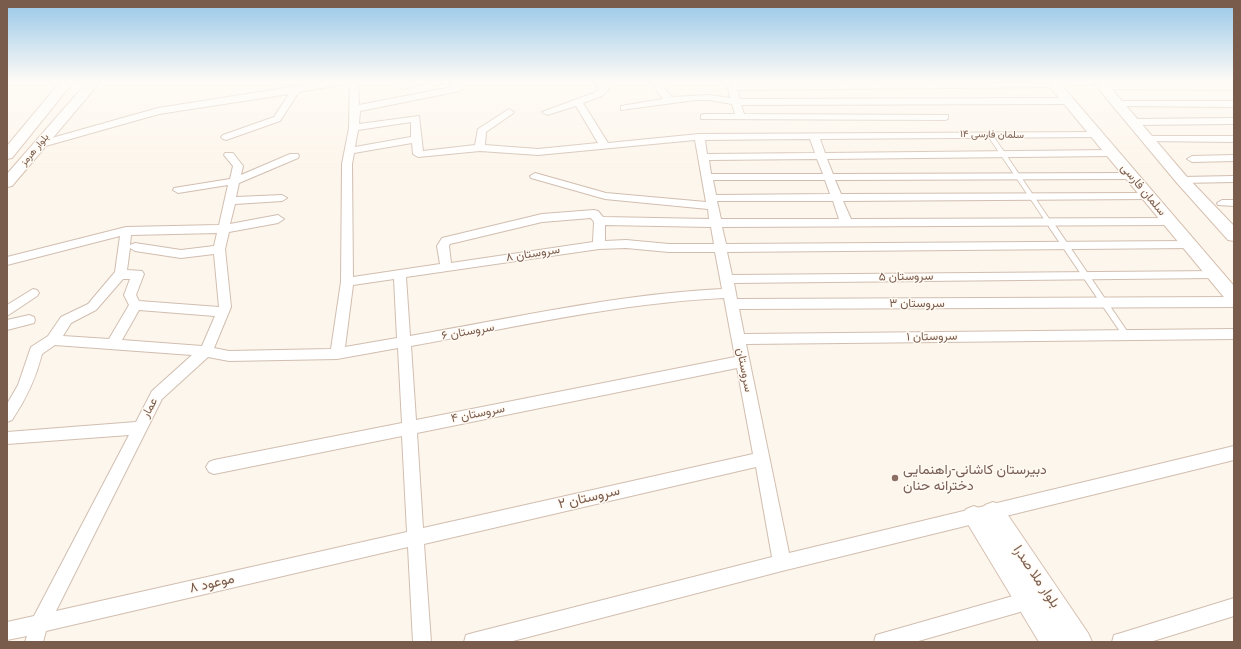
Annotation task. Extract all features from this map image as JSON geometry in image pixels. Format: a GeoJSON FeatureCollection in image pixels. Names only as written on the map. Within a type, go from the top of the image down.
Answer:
{"type":"FeatureCollection","features":[{"type":"Feature","properties":{"kind":"street","name":"بلوار هرمز"},"geometry":{"type":"LineString","coordinates":[[7,155],[43,111]]}},
{"type":"Feature","properties":{"kind":"street","name":"بلوار هرمز"},"geometry":{"type":"LineString","coordinates":[[7,183],[68,111]]}},
{"type":"Feature","properties":{"kind":"street"},"geometry":{"type":"LineString","coordinates":[[38,145],[157,111]]}},
{"type":"Feature","properties":{"kind":"street"},"geometry":{"type":"LineString","coordinates":[[226,137],[276,119],[281,111]]}},
{"type":"Feature","properties":{"kind":"street"},"geometry":{"type":"LineString","coordinates":[[337,354],[347,282],[346,178],[347,164],[354,128],[355,111]]}},
{"type":"Feature","properties":{"kind":"street"},"geometry":{"type":"LineString","coordinates":[[584,111],[605,146]]}},
{"type":"Feature","properties":{"kind":"street"},"geometry":{"type":"LineString","coordinates":[[738,111],[740,117]]}},
{"type":"Feature","properties":{"kind":"street"},"geometry":{"type":"LineString","coordinates":[[807,111],[809,117]]}},
{"type":"Feature","properties":{"kind":"street","name":"سلمان فارسی ۱۴"},"geometry":{"type":"LineString","coordinates":[[942,111],[956,136],[1096,135]]}},
{"type":"Feature","properties":{"kind":"street","name":"سلمان فارسی"},"geometry":{"type":"LineString","coordinates":[[1076,111],[1234,298]]}},
{"type":"Feature","properties":{"kind":"street"},"geometry":{"type":"LineString","coordinates":[[1124,111],[1182,180],[1231,231]]}},
{"type":"Feature","properties":{"kind":"street"},"geometry":{"type":"LineString","coordinates":[[480,148],[481,131],[509,112]]}},
{"type":"Feature","properties":{"kind":"street"},"geometry":{"type":"LineString","coordinates":[[704,117],[945,117]]}},
{"type":"Feature","properties":{"kind":"street"},"geometry":{"type":"LineString","coordinates":[[354,128],[416,118],[418,154],[480,148],[538,152],[699,137],[956,136]]}},
{"type":"Feature","properties":{"kind":"street"},"geometry":{"type":"LineString","coordinates":[[1132,122],[1234,121]]}},
{"type":"Feature","properties":{"kind":"street","name":"سروستان"},"geometry":{"type":"LineString","coordinates":[[699,137],[782,563]]}},
{"type":"Feature","properties":{"kind":"street"},"geometry":{"type":"LineString","coordinates":[[814,137],[846,222]]}},
{"type":"Feature","properties":{"kind":"street"},"geometry":{"type":"LineString","coordinates":[[350,151],[416,139]]}},
{"type":"Feature","properties":{"kind":"street"},"geometry":{"type":"LineString","coordinates":[[1148,140],[1230,139],[1234,146]]}},
{"type":"Feature","properties":{"kind":"street"},"geometry":{"type":"LineString","coordinates":[[703,157],[1112,153]]}},
{"type":"Feature","properties":{"kind":"street","name":"عمار"},"geometry":{"type":"LineString","coordinates":[[34,642],[39,625],[157,395],[206,351],[223,312],[225,307],[224,288],[219,249],[238,166],[230,155]]}},
{"type":"Feature","properties":{"kind":"street"},"geometry":{"type":"LineString","coordinates":[[178,190],[235,181],[294,156]]}},
{"type":"Feature","properties":{"kind":"street"},"geometry":{"type":"LineString","coordinates":[[1192,159],[1234,158]]}},
{"type":"Feature","properties":{"kind":"street"},"geometry":{"type":"LineString","coordinates":[[535,176],[605,196],[712,202],[837,198],[1148,196]]}},
{"type":"Feature","properties":{"kind":"street"},"geometry":{"type":"LineString","coordinates":[[707,177],[1131,176]]}},
{"type":"Feature","properties":{"kind":"street"},"geometry":{"type":"LineString","coordinates":[[1182,180],[1234,179]]}},
{"type":"Feature","properties":{"kind":"street"},"geometry":{"type":"LineString","coordinates":[[230,201],[282,198]]}},
{"type":"Feature","properties":{"kind":"street"},"geometry":{"type":"LineString","coordinates":[[1222,203],[1234,203]]}},
{"type":"Feature","properties":{"kind":"street"},"geometry":{"type":"LineString","coordinates":[[446,267],[443,246],[446,241],[542,218],[594,214],[600,221],[599,245]]}},
{"type":"Feature","properties":{"kind":"street"},"geometry":{"type":"LineString","coordinates":[[7,261],[126,231],[224,229],[278,219]]}},
{"type":"Feature","properties":{"kind":"street"},"geometry":{"type":"LineString","coordinates":[[600,221],[716,223],[1170,222]]}},
{"type":"Feature","properties":{"kind":"street"},"geometry":{"type":"LineString","coordinates":[[7,416],[22,394],[31,374],[36,351],[53,340],[66,320],[92,307],[120,275],[126,231]]}},
{"type":"Feature","properties":{"kind":"street","name":"سروستان ۸"},"geometry":{"type":"LineString","coordinates":[[347,282],[599,245],[626,244],[668,248],[720,246],[1189,245]]}},
{"type":"Feature","properties":{"kind":"street"},"geometry":{"type":"LineString","coordinates":[[135,247],[181,254],[219,249]]}},
{"type":"Feature","properties":{"kind":"street"},"geometry":{"type":"LineString","coordinates":[[120,275],[138,274],[130,295],[135,305]]}},
{"type":"Feature","properties":{"kind":"street"},"geometry":{"type":"LineString","coordinates":[[400,274],[422,642]]}},
{"type":"Feature","properties":{"kind":"street","name":"سروستان ۵"},"geometry":{"type":"LineString","coordinates":[[727,279],[1214,274]]}},
{"type":"Feature","properties":{"kind":"street"},"geometry":{"type":"LineString","coordinates":[[7,311],[33,293]]}},
{"type":"Feature","properties":{"kind":"street","name":"سروستان ۶"},"geometry":{"type":"LineString","coordinates":[[53,340],[206,351],[229,356],[337,354],[614,305],[691,295],[730,298]]}},
{"type":"Feature","properties":{"kind":"street","name":"سروستان ۳"},"geometry":{"type":"LineString","coordinates":[[730,298],[1234,302]]}},
{"type":"Feature","properties":{"kind":"street"},"geometry":{"type":"LineString","coordinates":[[135,305],[223,312]]}},
{"type":"Feature","properties":{"kind":"street"},"geometry":{"type":"LineString","coordinates":[[113,344],[135,305]]}},
{"type":"Feature","properties":{"kind":"street"},"geometry":{"type":"LineString","coordinates":[[7,325],[29,320]]}},
{"type":"Feature","properties":{"kind":"street","name":"سروستان ۱"},"geometry":{"type":"LineString","coordinates":[[738,339],[1234,334]]}},
{"type":"Feature","properties":{"kind":"street","name":"سروستان ۴"},"geometry":{"type":"LineString","coordinates":[[214,467],[743,361]]}},
{"type":"Feature","properties":{"kind":"street"},"geometry":{"type":"LineString","coordinates":[[7,400],[22,394]]}},
{"type":"Feature","properties":{"kind":"street"},"geometry":{"type":"LineString","coordinates":[[7,438],[140,428]]}},
{"type":"Feature","properties":{"kind":"street"},"geometry":{"type":"LineString","coordinates":[[473,642],[782,563],[1234,453]]}},
{"type":"Feature","properties":{"kind":"street","name":"سروستان ۲"},"geometry":{"type":"LineString","coordinates":[[416,537],[762,459]]}},
{"type":"Feature","properties":{"kind":"street","name":"بلوار ملا صدرا"},"geometry":{"type":"LineString","coordinates":[[983,514],[1027,601],[1054,642]]}},
{"type":"Feature","properties":{"kind":"street","name":"بلوار ملا صدرا"},"geometry":{"type":"LineString","coordinates":[[983,514],[1079,642]]}},
{"type":"Feature","properties":{"kind":"street","name":"موعود ۸"},"geometry":{"type":"LineString","coordinates":[[7,631],[39,625],[416,537]]}},
{"type":"Feature","properties":{"kind":"street"},"geometry":{"type":"LineString","coordinates":[[884,642],[1027,601]]}},
{"type":"Feature","properties":{"kind":"street"},"geometry":{"type":"LineString","coordinates":[[1121,642],[1234,607]]}},
{"type":"Feature","properties":{"kind":"lane"},"geometry":{"type":"LineString","coordinates":[[990,135],[1126,335]]}},
{"type":"Feature","properties":{"kind":"place","name":"دبیرستان کاشانی-راهنمایی دخترانه حنان"},"geometry":{"type":"Point","coordinates":[895,478]}}]}
